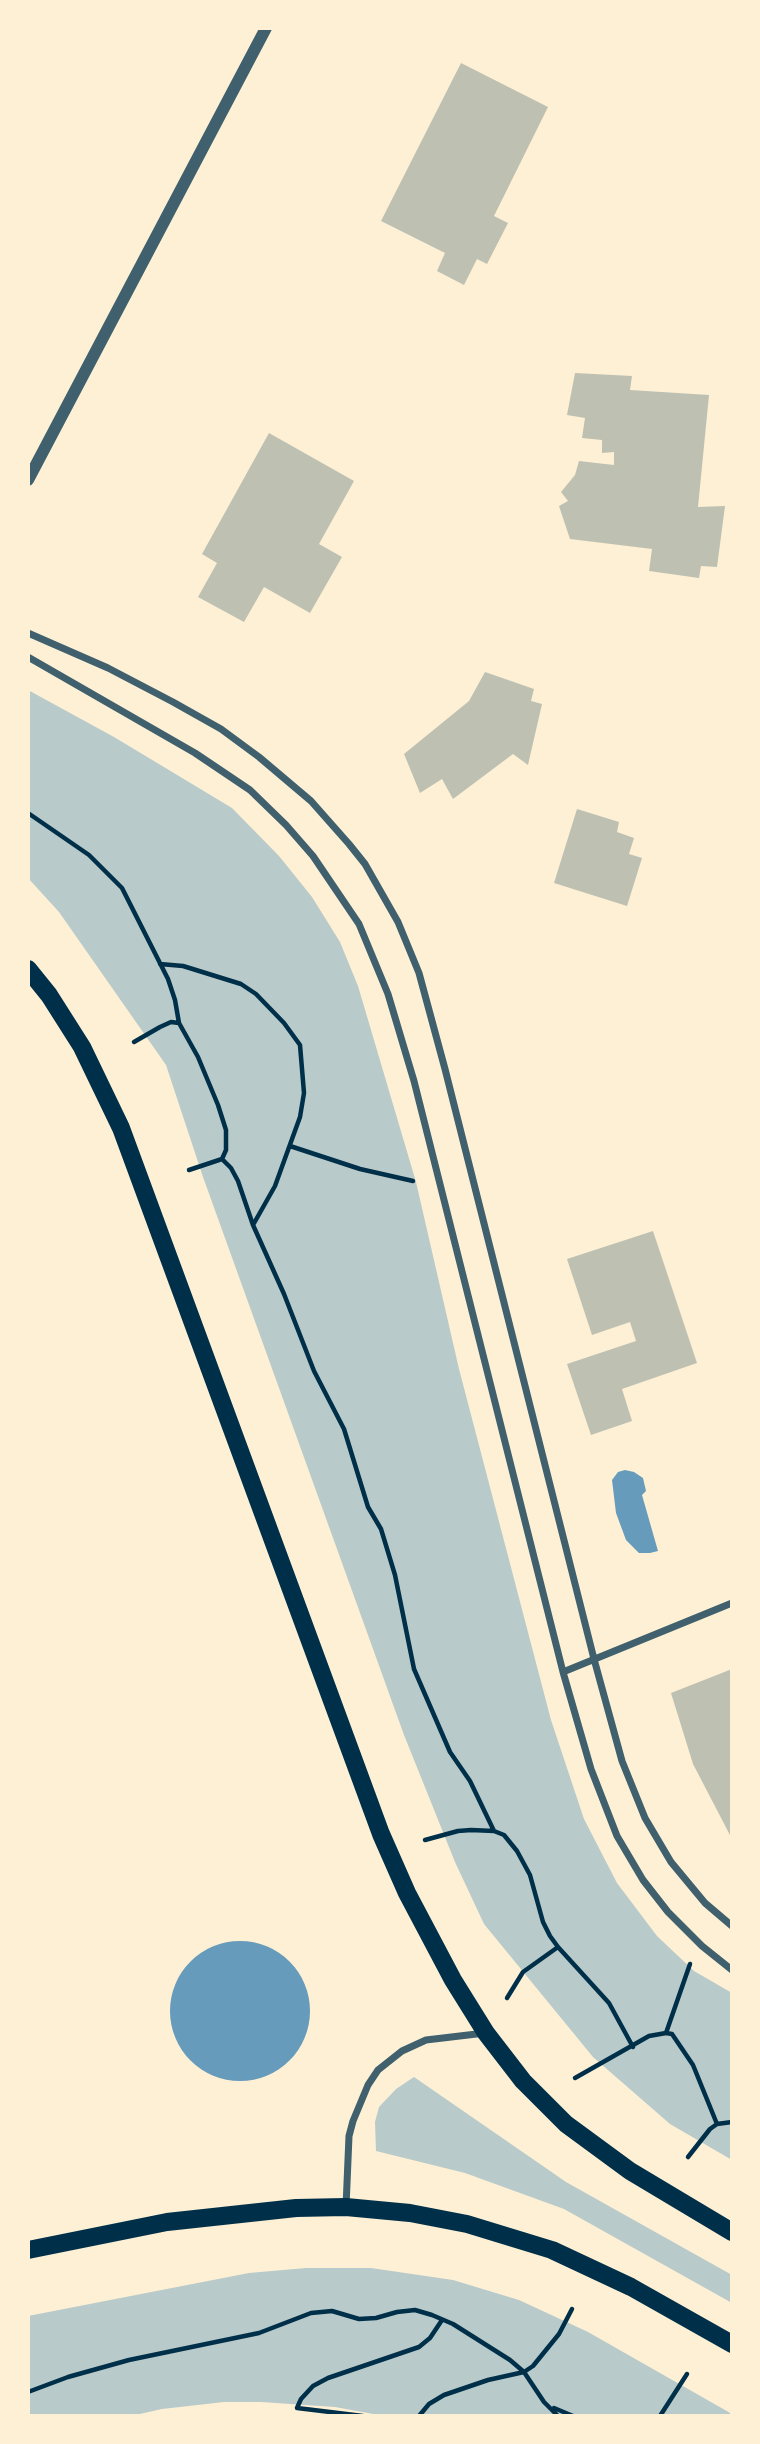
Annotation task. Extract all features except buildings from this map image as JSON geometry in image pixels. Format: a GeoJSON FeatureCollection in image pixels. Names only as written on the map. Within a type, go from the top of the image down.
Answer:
{"type":"FeatureCollection","features":[{"type":"Feature","properties":{"kind":"main road"},"geometry":{"type":"LineString","coordinates":[[28,969],[50,995],[82,1047],[134,1160],[384,1843],[437,1951],[486,2032],[523,2081],[566,2124],[619,2164],[732,2232]]}},
{"type":"Feature","properties":{"kind":"main road"},"geometry":{"type":"LineString","coordinates":[[28,2250],[167,2222],[296,2208],[346,2207],[440,2218],[552,2250],[631,2287],[732,2344]]}},
{"type":"Feature","properties":{"kind":"street"},"geometry":{"type":"LineString","coordinates":[[28,480],[266,28]]}},
{"type":"Feature","properties":{"kind":"street"},"geometry":{"type":"LineString","coordinates":[[28,633],[108,668],[173,702],[221,729],[259,757],[311,801],[349,844],[365,864],[398,922],[419,973],[449,1082],[622,1761],[658,1843],[687,1883],[732,1926]]}},
{"type":"Feature","properties":{"kind":"street"},"geometry":{"type":"LineString","coordinates":[[28,657],[195,753],[250,790],[313,856],[359,923],[388,994],[420,1105],[563,1672],[591,1769],[617,1836],[643,1880],[668,1912],[702,1946],[732,1970]]}},
{"type":"Feature","properties":{"kind":"street"},"geometry":{"type":"LineString","coordinates":[[563,1672],[732,1603]]}},
{"type":"Feature","properties":{"kind":"street"},"geometry":{"type":"LineString","coordinates":[[346,2207],[349,2136],[368,2085],[378,2070],[401,2051],[426,2040],[486,2032]]}},
{"type":"Feature","properties":{"kind":"path"},"geometry":{"type":"LineString","coordinates":[[28,813],[89,855],[122,888],[160,964],[175,1000],[179,1024],[198,1057],[226,1130],[226,1150],[222,1159],[189,1170]]}},
{"type":"Feature","properties":{"kind":"path"},"geometry":{"type":"LineString","coordinates":[[160,964],[183,966],[241,984],[284,1023],[300,1045],[304,1093],[300,1116],[275,1186],[253,1225]]}},
{"type":"Feature","properties":{"kind":"path"},"geometry":{"type":"LineString","coordinates":[[134,1042],[171,1022],[179,1024]]}},
{"type":"Feature","properties":{"kind":"path"},"geometry":{"type":"LineString","coordinates":[[290,1146],[360,1170],[421,1182]]}},
{"type":"Feature","properties":{"kind":"path"},"geometry":{"type":"LineString","coordinates":[[222,1159],[238,1181],[253,1225],[314,1371],[344,1429],[368,1507],[381,1530],[404,1612],[414,1669],[450,1752],[470,1780],[494,1831]]}},
{"type":"Feature","properties":{"kind":"path"},"geometry":{"type":"LineString","coordinates":[[425,1840],[458,1831],[494,1831],[504,1835],[530,1875],[543,1922],[558,1947],[609,2003],[633,2046]]}},
{"type":"Feature","properties":{"kind":"path"},"geometry":{"type":"LineString","coordinates":[[507,1998],[523,1972],[558,1947]]}},
{"type":"Feature","properties":{"kind":"path"},"geometry":{"type":"LineString","coordinates":[[666,2033],[691,1962]]}},
{"type":"Feature","properties":{"kind":"path"},"geometry":{"type":"LineString","coordinates":[[575,2078],[649,2036],[672,2034],[693,2065],[717,2124]]}},
{"type":"Feature","properties":{"kind":"path"},"geometry":{"type":"LineString","coordinates":[[688,2157],[704,2135],[717,2124],[732,2122]]}},
{"type":"Feature","properties":{"kind":"path"},"geometry":{"type":"LineString","coordinates":[[419,2416],[429,2403],[444,2395],[488,2380],[524,2372],[533,2366],[554,2341],[572,2309]]}},
{"type":"Feature","properties":{"kind":"path"},"geometry":{"type":"LineString","coordinates":[[28,2392],[68,2377],[129,2360],[259,2333],[312,2313],[331,2311],[359,2319],[415,2310],[442,2320],[498,2352],[524,2372],[544,2402],[558,2416]]}},
{"type":"Feature","properties":{"kind":"path"},"geometry":{"type":"LineString","coordinates":[[363,2416],[297,2408],[313,2386],[328,2378],[419,2347],[430,2338],[442,2320]]}},
{"type":"Feature","properties":{"kind":"path"},"geometry":{"type":"LineString","coordinates":[[660,2416],[687,2374]]}},
{"type":"Feature","properties":{"kind":"path"},"geometry":{"type":"LineString","coordinates":[[544,2402],[573,2416]]}},
{"type":"Feature","properties":{"kind":"shaded area"},"geometry":{"type":"Polygon","coordinates":[[[28,690],[114,737],[232,808],[279,856],[312,897],[340,942],[358,986],[416,1182],[459,1369],[551,1720],[584,1819],[617,1883],[657,1936],[694,1971],[732,1993],[732,2160],[670,2124],[593,2057],[484,1924],[455,1862],[404,1735],[203,1177],[166,1065],[59,912],[28,878],[28,690]]]}},
{"type":"Feature","properties":{"kind":"shaded area"},"geometry":{"type":"Polygon","coordinates":[[[414,2077],[566,2182],[732,2275],[732,2303],[564,2209],[465,2173],[376,2151],[375,2122],[379,2107],[396,2089],[414,2077]]]}},
{"type":"Feature","properties":{"kind":"shaded area"},"geometry":{"type":"Polygon","coordinates":[[[306,2268],[371,2268],[453,2280],[519,2300],[588,2332],[732,2416],[384,2416],[335,2407],[224,2402],[162,2409],[131,2416],[28,2416],[28,2316],[249,2273],[306,2268]]]}},
{"type":"Feature","properties":{"kind":"water"},"geometry":{"type":"Polygon","coordinates":[[[625,1470],[643,1478],[646,1491],[642,1495],[658,1551],[639,1553],[626,1540],[616,1513],[612,1480],[618,1472],[625,1470]]]}},
{"type":"Feature","properties":{"kind":"water"},"geometry":{"type":"Polygon","coordinates":[[[240,1941],[267,1946],[290,1961],[305,1984],[310,2011],[305,2038],[290,2061],[267,2076],[240,2081],[213,2076],[190,2061],[175,2038],[170,2011],[175,1984],[190,1961],[213,1946],[240,1941]]]}}]}
